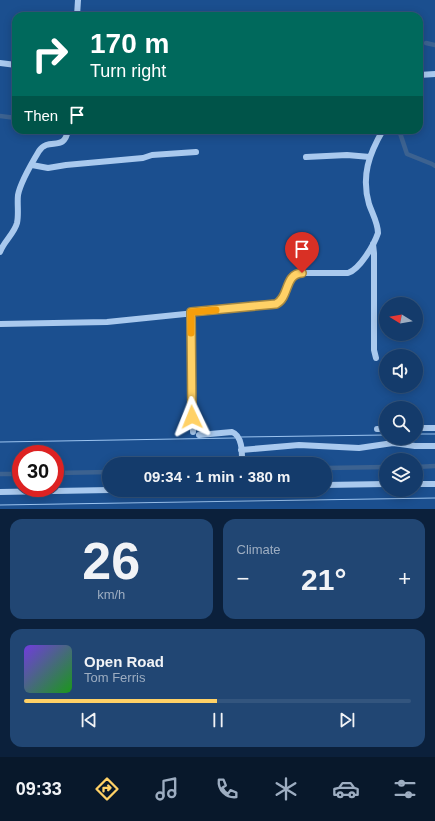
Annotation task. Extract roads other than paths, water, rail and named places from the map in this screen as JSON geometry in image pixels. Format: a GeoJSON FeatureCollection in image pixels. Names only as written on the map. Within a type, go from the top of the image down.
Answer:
{"type":"FeatureCollection","features":[{"type":"Feature","properties":{"kind":"street"},"geometry":{"type":"LineString","coordinates":[[77,12],[78,0]]}},
{"type":"Feature","properties":{"kind":"street"},"geometry":{"type":"LineString","coordinates":[[0,64],[12,65]]}},
{"type":"Feature","properties":{"kind":"street"},"geometry":{"type":"LineString","coordinates":[[423,75],[435,74]]}},
{"type":"Feature","properties":{"kind":"street"},"geometry":{"type":"LineString","coordinates":[[0,252],[15,228],[17,221],[18,194],[32,165],[42,148],[46,145],[63,142],[66,140],[67,134]]}},
{"type":"Feature","properties":{"kind":"street"},"geometry":{"type":"LineString","coordinates":[[0,324],[107,322],[276,304],[283,299],[290,280],[295,274],[348,273],[353,271],[359,265],[377,237],[378,229],[370,206],[366,180],[367,164],[381,134]]}},
{"type":"Feature","properties":{"kind":"street"},"geometry":{"type":"LineString","coordinates":[[32,165],[48,168],[142,158],[152,154],[196,152]]}},
{"type":"Feature","properties":{"kind":"street"},"geometry":{"type":"LineString","coordinates":[[306,157],[347,155],[370,156]]}},
{"type":"Feature","properties":{"kind":"street"},"geometry":{"type":"LineString","coordinates":[[373,244],[374,350],[376,358]]}},
{"type":"Feature","properties":{"kind":"street"},"geometry":{"type":"LineString","coordinates":[[191,312],[196,433],[234,433],[239,439],[242,457]]}},
{"type":"Feature","properties":{"kind":"street"},"geometry":{"type":"LineString","coordinates":[[423,428],[435,428]]}},
{"type":"Feature","properties":{"kind":"street"},"geometry":{"type":"LineString","coordinates":[[242,451],[299,445],[347,446],[359,448],[393,443],[415,446],[435,446]]}},
{"type":"Feature","properties":{"kind":"street"},"geometry":{"type":"LineString","coordinates":[[332,485],[379,484]]}},
{"type":"Feature","properties":{"kind":"street"},"geometry":{"type":"LineString","coordinates":[[423,484],[435,484]]}},
{"type":"Feature","properties":{"kind":"street"},"geometry":{"type":"LineString","coordinates":[[0,492],[102,490]]}},
{"type":"Feature","properties":{"kind":"waterway"},"geometry":{"type":"LineString","coordinates":[[426,43],[435,45]]}},
{"type":"Feature","properties":{"kind":"waterway"},"geometry":{"type":"LineString","coordinates":[[0,116],[12,118]]}},
{"type":"Feature","properties":{"kind":"waterway"},"geometry":{"type":"LineString","coordinates":[[400,134],[407,154],[435,166]]}},
{"type":"Feature","properties":{"kind":"waterway"},"geometry":{"type":"LineString","coordinates":[[423,434],[435,434]]}},
{"type":"Feature","properties":{"kind":"waterway"},"geometry":{"type":"LineString","coordinates":[[241,437],[379,435]]}},
{"type":"Feature","properties":{"kind":"waterway"},"geometry":{"type":"LineString","coordinates":[[0,442],[235,438]]}},
{"type":"Feature","properties":{"kind":"waterway"},"geometry":{"type":"LineString","coordinates":[[423,467],[435,466]]}},
{"type":"Feature","properties":{"kind":"waterway"},"geometry":{"type":"LineString","coordinates":[[332,468],[379,467]]}},
{"type":"Feature","properties":{"kind":"waterway"},"geometry":{"type":"LineString","coordinates":[[64,473],[102,472]]}},
{"type":"Feature","properties":{"kind":"waterway"},"geometry":{"type":"LineString","coordinates":[[0,474],[12,474]]}},
{"type":"Feature","properties":{"kind":"waterway"},"geometry":{"type":"LineString","coordinates":[[0,505],[435,498]]}}]}
